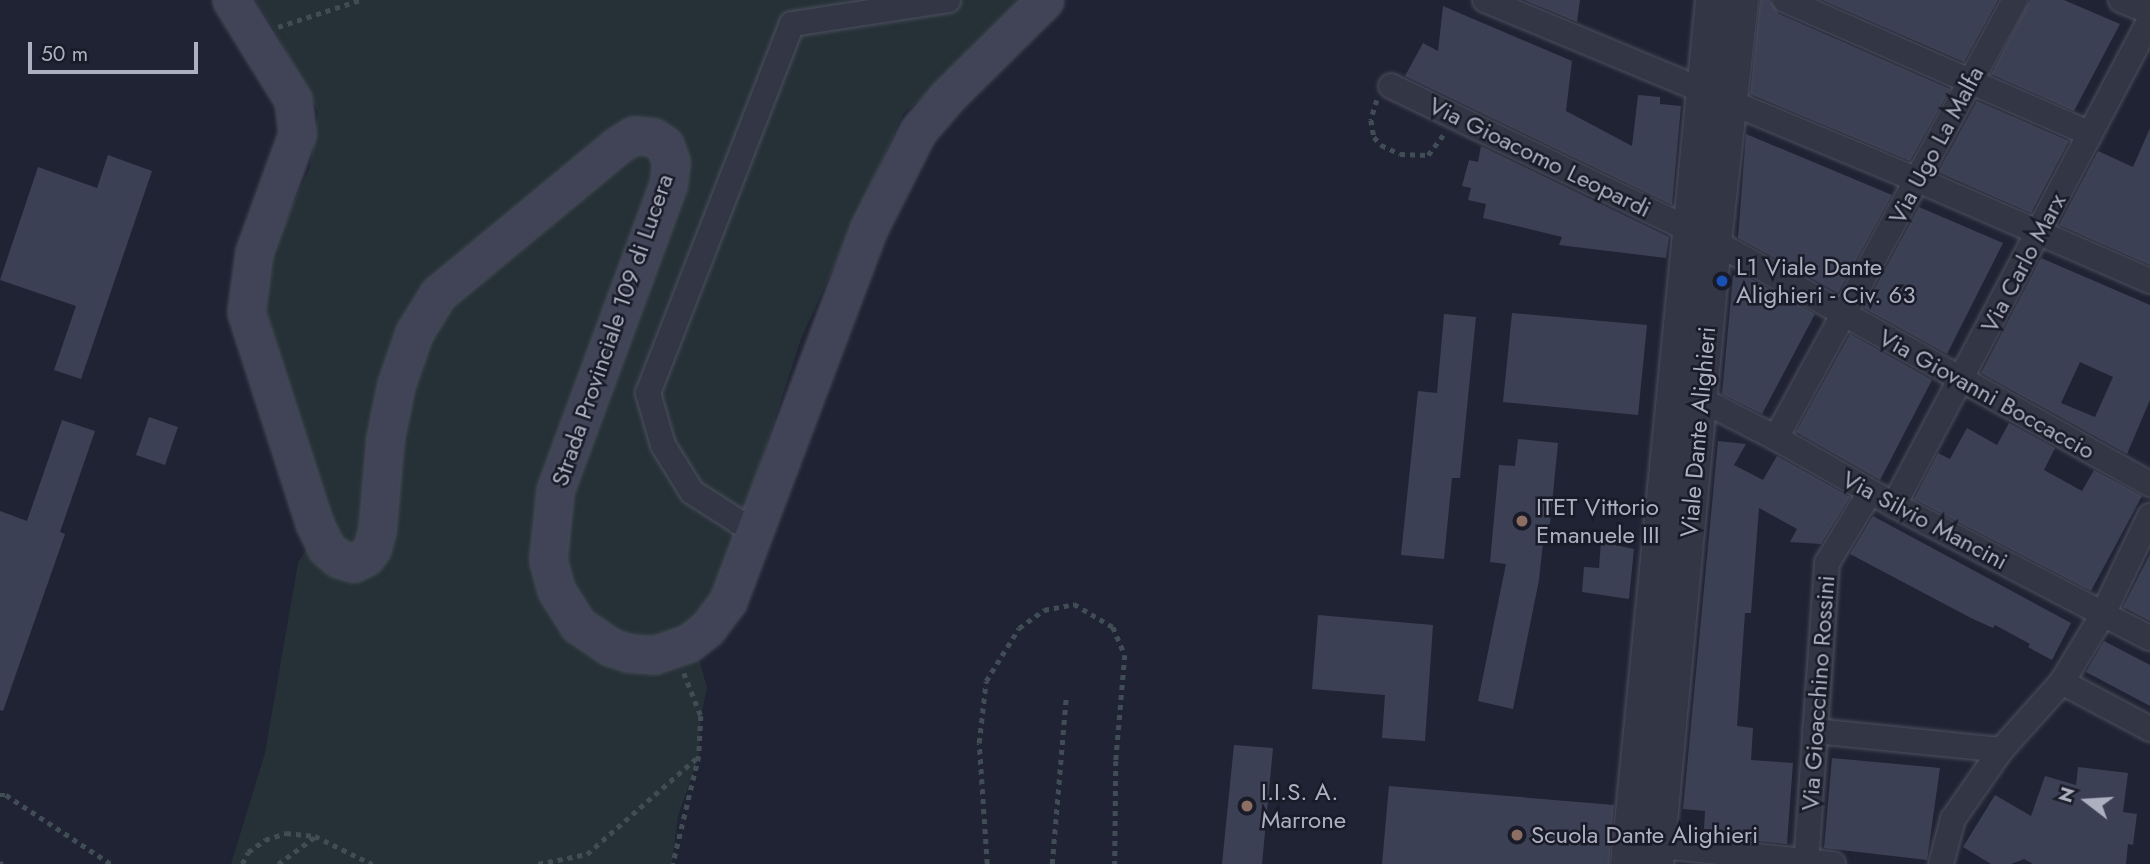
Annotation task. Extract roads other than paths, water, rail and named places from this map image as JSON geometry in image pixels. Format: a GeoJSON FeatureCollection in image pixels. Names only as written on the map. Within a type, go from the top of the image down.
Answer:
{"type":"FeatureCollection","features":[{"type":"Feature","properties":{"kind":"main road","name":"Strada Provinciale 109 di Lucera"},"geometry":{"type":"LineString","coordinates":[[231,0],[293,100],[297,134],[254,252],[246,312],[314,523],[326,548],[339,559],[353,563],[366,557],[372,548],[377,531],[385,439],[396,385],[414,333],[438,294],[634,135],[653,137],[665,145],[671,162],[668,185],[633,273],[555,491],[548,560],[565,609],[578,625],[596,638],[628,653],[654,655],[675,649],[707,629],[728,601],[869,228],[918,131],[948,96],[1045,0]]}},
{"type":"Feature","properties":{"kind":"street"},"geometry":{"type":"LineString","coordinates":[[756,528],[739,522],[692,492],[663,445],[648,393],[792,24],[948,0]]}},
{"type":"Feature","properties":{"kind":"street"},"geometry":{"type":"LineString","coordinates":[[1485,0],[1918,180],[2150,281]]}},
{"type":"Feature","properties":{"kind":"street","name":"Viale Dante Alighieri"},"geometry":{"type":"LineString","coordinates":[[1643,854],[1702,400],[1702,90],[1712,0]]}},
{"type":"Feature","properties":{"kind":"street","name":"Viale Dante Alighieri"},"geometry":{"type":"LineString","coordinates":[[1643,854],[1702,235],[1731,102],[1742,0]]}},
{"type":"Feature","properties":{"kind":"street"},"geometry":{"type":"LineString","coordinates":[[1785,0],[2090,134]]}},
{"type":"Feature","properties":{"kind":"street","name":"Via Ugo La Malfa"},"geometry":{"type":"LineString","coordinates":[[1776,438],[2015,0]]}},
{"type":"Feature","properties":{"kind":"street"},"geometry":{"type":"LineString","coordinates":[[2121,0],[2150,12]]}},
{"type":"Feature","properties":{"kind":"street","name":"Via Carlo Marx"},"geometry":{"type":"LineString","coordinates":[[1894,505],[2150,20]]}},
{"type":"Feature","properties":{"kind":"street","name":"Via Gioacomo Leopardi"},"geometry":{"type":"LineString","coordinates":[[1391,86],[1702,235]]}},
{"type":"Feature","properties":{"kind":"street","name":"Via Giovanni Boccaccio"},"geometry":{"type":"LineString","coordinates":[[1702,235],[2150,484]]}},
{"type":"Feature","properties":{"kind":"street","name":"Via Silvio Mancini"},"geometry":{"type":"LineString","coordinates":[[1702,400],[1776,438],[1894,505],[2150,638]]}},
{"type":"Feature","properties":{"kind":"street","name":"Via Gioacchino Rossini"},"geometry":{"type":"LineString","coordinates":[[1806,862],[1828,563],[1870,492]]}},
{"type":"Feature","properties":{"kind":"street"},"geometry":{"type":"LineString","coordinates":[[1941,864],[1953,819],[2001,750],[2062,682],[2102,614],[2150,516]]}},
{"type":"Feature","properties":{"kind":"street"},"geometry":{"type":"LineString","coordinates":[[2062,682],[2150,729]]}},
{"type":"Feature","properties":{"kind":"street"},"geometry":{"type":"LineString","coordinates":[[1815,731],[2001,750]]}},
{"type":"Feature","properties":{"kind":"street"},"geometry":{"type":"LineString","coordinates":[[1643,854],[1833,864]]}},
{"type":"Feature","properties":{"kind":"place","name":"L1 Viale Dante Alighieri - Civ. 63"},"geometry":{"type":"Point","coordinates":[1722,281]}},
{"type":"Feature","properties":{"kind":"place","name":"ITET Vittorio Emanuele III"},"geometry":{"type":"Point","coordinates":[1522,521]}},
{"type":"Feature","properties":{"kind":"place","name":"I.I.S. A. Marrone"},"geometry":{"type":"Point","coordinates":[1247,806]}},
{"type":"Feature","properties":{"kind":"place","name":"Scuola Dante Alighieri"},"geometry":{"type":"Point","coordinates":[1517,835]}}]}
